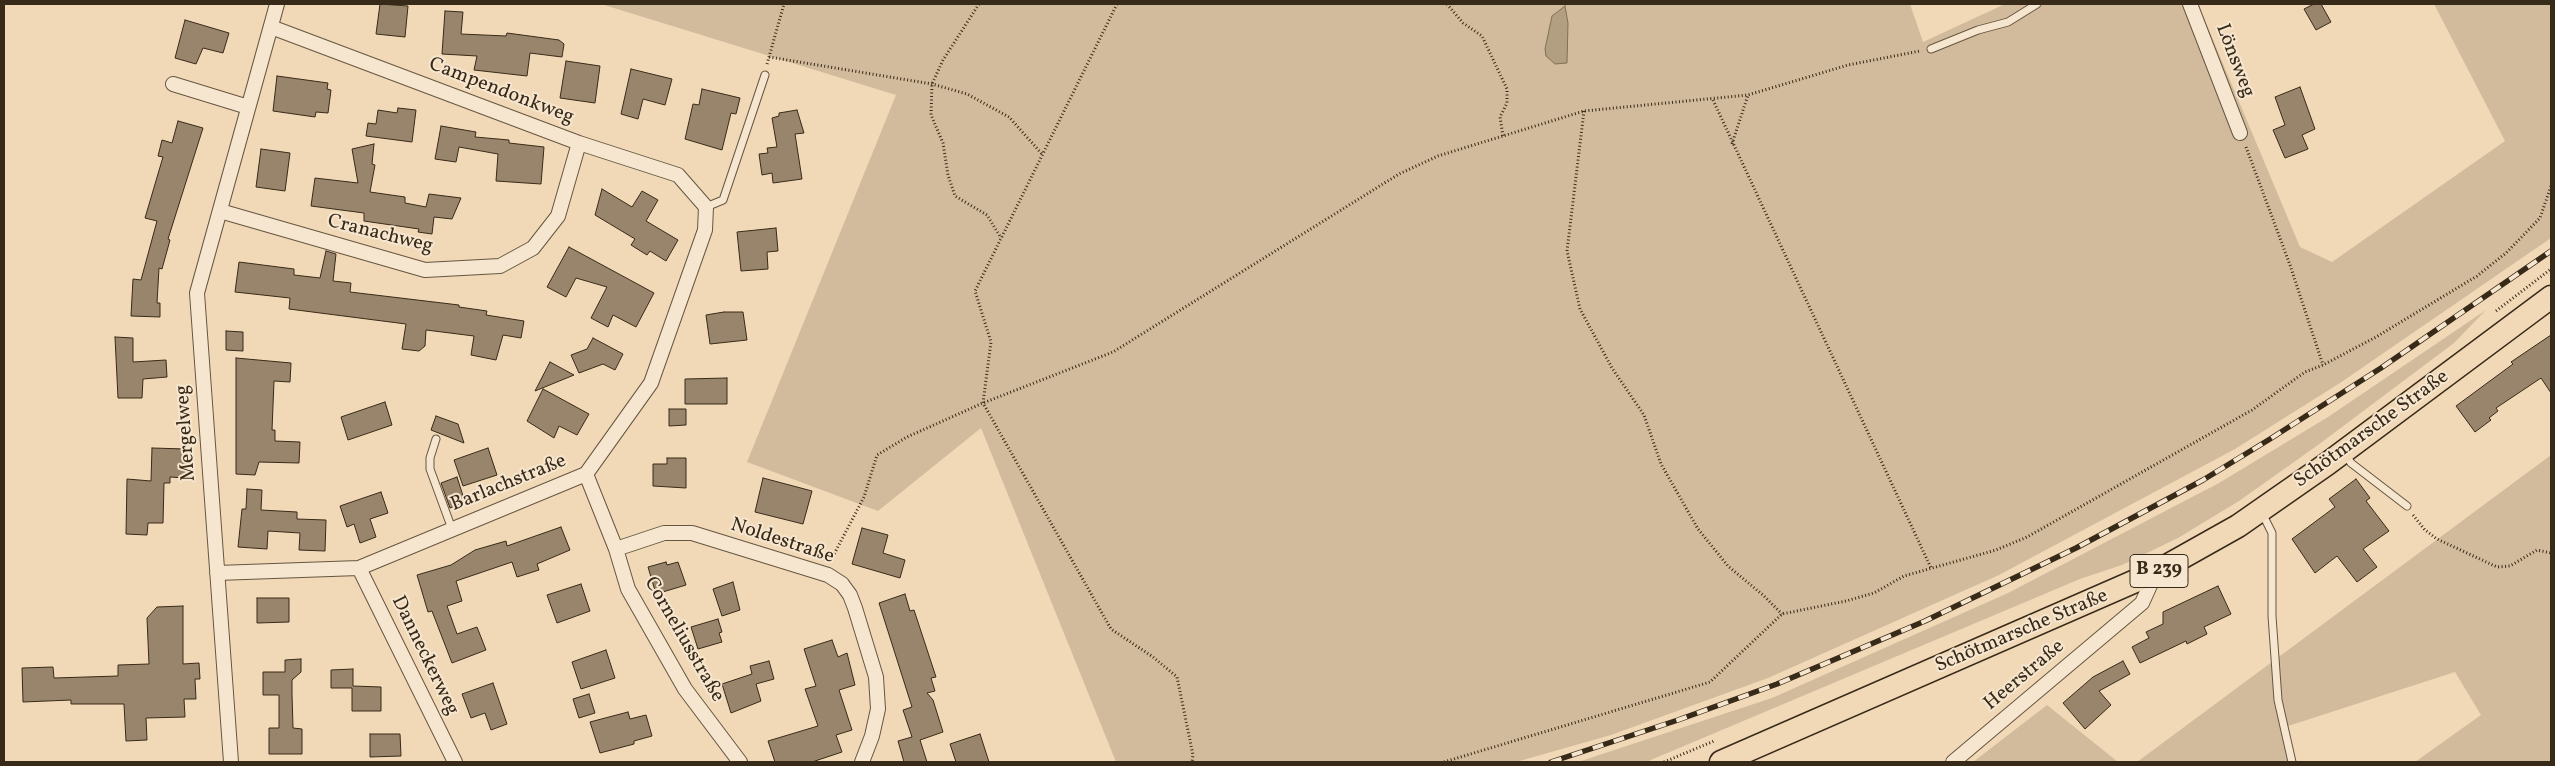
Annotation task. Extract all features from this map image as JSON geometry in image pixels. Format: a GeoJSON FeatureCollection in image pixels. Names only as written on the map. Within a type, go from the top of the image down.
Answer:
{"type":"FeatureCollection","features":[{"type":"Feature","properties":{"kind":"main road","name":"Schötmarsche Straße"},"geometry":{"type":"LineString","coordinates":[[1721,762],[2156,572],[2238,526],[2343,452],[2551,297]]}},
{"type":"Feature","properties":{"kind":"street","name":"Mergelweg"},"geometry":{"type":"LineString","coordinates":[[231,762],[197,293],[278,4]]}},
{"type":"Feature","properties":{"kind":"street","name":"Lönsweg"},"geometry":{"type":"LineString","coordinates":[[2190,4],[2240,132]]}},
{"type":"Feature","properties":{"kind":"street","name":"Campendonkweg"},"geometry":{"type":"LineString","coordinates":[[271,28],[579,143],[678,175],[706,207]]}},
{"type":"Feature","properties":{"kind":"street"},"geometry":{"type":"LineString","coordinates":[[173,84],[248,107]]}},
{"type":"Feature","properties":{"kind":"street","name":"Cranachweg"},"geometry":{"type":"LineString","coordinates":[[220,211],[425,270],[500,266],[533,248],[558,216],[579,143]]}},
{"type":"Feature","properties":{"kind":"street","name":"Barlachstraße"},"geometry":{"type":"LineString","coordinates":[[217,573],[358,568],[586,474],[651,383],[705,230],[706,207]]}},
{"type":"Feature","properties":{"kind":"street","name":"Corneliusstraße"},"geometry":{"type":"LineString","coordinates":[[586,474],[616,549],[628,589],[670,665],[691,697],[740,762]]}},
{"type":"Feature","properties":{"kind":"street","name":"Noldestraße"},"geometry":{"type":"LineString","coordinates":[[616,549],[664,533],[692,533],[828,575],[842,584],[850,595],[876,677],[878,708],[872,736],[862,762]]}},
{"type":"Feature","properties":{"kind":"street","name":"Danneckerweg"},"geometry":{"type":"LineString","coordinates":[[358,568],[455,762]]}},
{"type":"Feature","properties":{"kind":"street","name":"Heerstraße"},"geometry":{"type":"LineString","coordinates":[[1953,762],[2142,603],[2156,572]]}},
{"type":"Feature","properties":{"kind":"lane"},"geometry":{"type":"LineString","coordinates":[[1931,49],[1978,30],[2008,22],[2037,4]]}},
{"type":"Feature","properties":{"kind":"lane"},"geometry":{"type":"LineString","coordinates":[[706,207],[723,200],[765,75]]}},
{"type":"Feature","properties":{"kind":"lane"},"geometry":{"type":"LineString","coordinates":[[436,439],[430,458],[430,468],[452,529]]}},
{"type":"Feature","properties":{"kind":"lane"},"geometry":{"type":"LineString","coordinates":[[2343,452],[2351,463],[2407,506]]}},
{"type":"Feature","properties":{"kind":"lane"},"geometry":{"type":"LineString","coordinates":[[2260,510],[2272,533],[2272,616],[2278,700],[2292,762]]}},
{"type":"Feature","properties":{"kind":"path"},"geometry":{"type":"LineString","coordinates":[[765,75],[784,4]]}},
{"type":"Feature","properties":{"kind":"path"},"geometry":{"type":"LineString","coordinates":[[979,4],[943,60],[932,84],[931,115],[943,143],[948,175],[955,196],[987,215],[1001,238]]}},
{"type":"Feature","properties":{"kind":"path"},"geometry":{"type":"LineString","coordinates":[[1117,4],[975,291],[991,342],[983,403],[1111,629],[1153,657],[1177,677],[1193,756],[1192,762]]}},
{"type":"Feature","properties":{"kind":"path"},"geometry":{"type":"LineString","coordinates":[[1448,4],[1463,23],[1482,36],[1507,89],[1507,103],[1500,117],[1503,136]]}},
{"type":"Feature","properties":{"kind":"path"},"geometry":{"type":"LineString","coordinates":[[828,575],[831,561],[864,497],[877,455],[907,437],[983,403],[1113,352],[1399,174],[1438,156],[1584,111],[1713,100],[1748,95],[1848,65],[1931,49]]}},
{"type":"Feature","properties":{"kind":"path"},"geometry":{"type":"LineString","coordinates":[[769,57],[932,84],[967,94],[1009,117],[1042,154]]}},
{"type":"Feature","properties":{"kind":"path"},"geometry":{"type":"LineString","coordinates":[[1732,144],[1748,95]]}},
{"type":"Feature","properties":{"kind":"path"},"geometry":{"type":"LineString","coordinates":[[1713,100],[1931,568]]}},
{"type":"Feature","properties":{"kind":"path"},"geometry":{"type":"LineString","coordinates":[[1584,111],[1567,251],[1580,309],[1612,368],[1644,415],[1661,464],[1698,529],[1728,566],[1782,614]]}},
{"type":"Feature","properties":{"kind":"path"},"geometry":{"type":"LineString","coordinates":[[2240,132],[2290,265],[2323,365]]}},
{"type":"Feature","properties":{"kind":"path"},"geometry":{"type":"LineString","coordinates":[[1444,762],[1710,682],[1782,614],[1846,602],[1874,593],[1904,576],[1996,550],[2027,537],[2252,410],[2305,372],[2323,365],[2376,337],[2484,270],[2506,253],[2540,218],[2551,186]]}},
{"type":"Feature","properties":{"kind":"path"},"geometry":{"type":"LineString","coordinates":[[2407,506],[2417,521],[2431,534],[2497,567],[2510,566],[2537,550],[2551,553]]}},
{"type":"Feature","properties":{"kind":"shaded area"},"geometry":{"type":"Polygon","coordinates":[[[601,4],[1910,4],[1923,42],[2005,4],[2198,4],[2300,247],[2332,262],[2505,141],[2434,4],[2551,4],[2551,238],[2340,383],[2235,449],[1999,575],[1768,678],[1611,735],[1516,762],[1116,762],[981,428],[878,511],[747,462],[896,95],[601,4]]]}},
{"type":"Feature","properties":{"kind":"shaded area"},"geometry":{"type":"Polygon","coordinates":[[[1565,6],[1568,23],[1567,63],[1555,64],[1546,56],[1545,49],[1552,16],[1565,6]]]}},
{"type":"Feature","properties":{"kind":"shaded area"},"geometry":{"type":"Polygon","coordinates":[[[2486,310],[2454,343],[2318,445],[2239,501],[2178,538],[2122,565],[2080,579],[1646,762],[1578,762],[1772,698],[2008,593],[2219,483],[2328,417],[2486,310]]]}},
{"type":"Feature","properties":{"kind":"shaded area"},"geometry":{"type":"Polygon","coordinates":[[[2551,455],[2551,762],[2415,762],[2481,715],[2455,672],[2282,728],[2294,762],[2137,762],[2551,455]]]}},
{"type":"Feature","properties":{"kind":"shaded area"},"geometry":{"type":"Polygon","coordinates":[[[2047,705],[2118,762],[1973,762],[2047,705]]]}},
{"type":"Feature","properties":{"kind":"building"},"geometry":{"type":"Polygon","coordinates":[[[380,4],[408,6],[405,37],[376,34],[380,4]]]}},
{"type":"Feature","properties":{"kind":"building"},"geometry":{"type":"Polygon","coordinates":[[[2314,4],[2321,4],[2331,22],[2316,30],[2304,9],[2314,4]]]}},
{"type":"Feature","properties":{"kind":"building"},"geometry":{"type":"Polygon","coordinates":[[[445,11],[463,12],[461,34],[506,36],[507,33],[559,40],[564,44],[562,57],[530,53],[527,76],[474,70],[477,56],[442,54],[445,11]]]}},
{"type":"Feature","properties":{"kind":"building"},"geometry":{"type":"Polygon","coordinates":[[[185,20],[229,33],[223,53],[203,48],[196,64],[175,58],[185,20]]]}},
{"type":"Feature","properties":{"kind":"building"},"geometry":{"type":"Polygon","coordinates":[[[566,61],[600,66],[595,103],[560,98],[566,61]]]}},
{"type":"Feature","properties":{"kind":"building"},"geometry":{"type":"Polygon","coordinates":[[[631,69],[672,79],[665,105],[643,99],[638,119],[621,114],[631,69]]]}},
{"type":"Feature","properties":{"kind":"building"},"geometry":{"type":"Polygon","coordinates":[[[277,76],[328,83],[327,89],[331,90],[328,113],[316,112],[315,117],[273,111],[277,76]]]}},
{"type":"Feature","properties":{"kind":"building"},"geometry":{"type":"Polygon","coordinates":[[[2300,87],[2315,129],[2302,135],[2308,149],[2285,158],[2273,130],[2285,125],[2275,97],[2300,87]]]}},
{"type":"Feature","properties":{"kind":"building"},"geometry":{"type":"Polygon","coordinates":[[[702,89],[740,98],[736,114],[731,113],[722,150],[685,139],[693,104],[699,105],[702,89]]]}},
{"type":"Feature","properties":{"kind":"building"},"geometry":{"type":"Polygon","coordinates":[[[398,108],[416,110],[412,142],[366,136],[368,123],[376,124],[378,110],[397,113],[398,108]]]}},
{"type":"Feature","properties":{"kind":"building"},"geometry":{"type":"Polygon","coordinates":[[[797,110],[804,133],[795,134],[802,179],[773,183],[772,173],[762,175],[759,154],[768,153],[767,148],[777,147],[772,118],[779,116],[779,113],[797,110]]]}},
{"type":"Feature","properties":{"kind":"building"},"geometry":{"type":"Polygon","coordinates":[[[178,121],[203,128],[168,239],[170,240],[162,269],[159,268],[157,303],[160,303],[160,317],[131,316],[133,279],[141,280],[157,221],[145,218],[163,157],[158,156],[162,140],[172,143],[178,121]]]}},
{"type":"Feature","properties":{"kind":"building"},"geometry":{"type":"Polygon","coordinates":[[[441,126],[476,132],[475,137],[509,140],[509,143],[544,147],[541,184],[496,181],[498,154],[459,147],[456,162],[435,159],[441,126]]]}},
{"type":"Feature","properties":{"kind":"building"},"geometry":{"type":"Polygon","coordinates":[[[374,144],[372,164],[375,165],[370,192],[405,197],[405,203],[426,207],[429,194],[461,198],[452,219],[434,217],[432,234],[418,232],[419,229],[364,221],[364,213],[311,206],[315,178],[358,183],[352,149],[374,144]]]}},
{"type":"Feature","properties":{"kind":"building"},"geometry":{"type":"Polygon","coordinates":[[[261,149],[290,153],[285,191],[256,187],[261,149]]]}},
{"type":"Feature","properties":{"kind":"building"},"geometry":{"type":"Polygon","coordinates":[[[602,189],[632,207],[642,191],[658,200],[646,221],[678,240],[666,261],[650,251],[647,255],[631,245],[635,239],[595,215],[602,189]]]}},
{"type":"Feature","properties":{"kind":"building"},"geometry":{"type":"Polygon","coordinates":[[[776,228],[778,251],[767,252],[768,269],[741,271],[737,232],[776,228]]]}},
{"type":"Feature","properties":{"kind":"building"},"geometry":{"type":"Polygon","coordinates":[[[569,247],[654,293],[636,327],[613,315],[608,327],[591,318],[607,287],[576,278],[566,297],[547,287],[569,247]]]}},
{"type":"Feature","properties":{"kind":"building"},"geometry":{"type":"Polygon","coordinates":[[[326,251],[336,254],[333,281],[351,283],[350,292],[459,305],[459,307],[487,311],[486,315],[524,321],[521,338],[503,335],[496,360],[471,355],[474,336],[426,330],[425,346],[419,351],[402,349],[406,324],[289,309],[290,298],[235,292],[239,262],[294,269],[294,275],[320,278],[326,251]]]}},
{"type":"Feature","properties":{"kind":"building"},"geometry":{"type":"Polygon","coordinates":[[[724,312],[743,312],[747,340],[710,344],[706,315],[724,312]]]}},
{"type":"Feature","properties":{"kind":"building"},"geometry":{"type":"Polygon","coordinates":[[[226,331],[243,332],[243,351],[226,350],[226,331]]]}},
{"type":"Feature","properties":{"kind":"building"},"geometry":{"type":"Polygon","coordinates":[[[2551,335],[2551,393],[2541,378],[2496,408],[2498,411],[2489,418],[2491,420],[2475,432],[2456,406],[2513,364],[2511,362],[2551,335]]]}},
{"type":"Feature","properties":{"kind":"building"},"geometry":{"type":"Polygon","coordinates":[[[115,337],[133,338],[133,362],[166,360],[167,377],[143,379],[142,398],[118,398],[115,337]]]}},
{"type":"Feature","properties":{"kind":"building"},"geometry":{"type":"Polygon","coordinates":[[[593,338],[623,354],[615,370],[603,364],[579,373],[571,355],[587,349],[593,338]]]}},
{"type":"Feature","properties":{"kind":"building"},"geometry":{"type":"Polygon","coordinates":[[[236,358],[291,363],[290,382],[274,381],[272,430],[275,430],[275,441],[300,442],[299,463],[259,462],[255,475],[236,474],[236,358]]]}},
{"type":"Feature","properties":{"kind":"building"},"geometry":{"type":"Polygon","coordinates":[[[550,362],[574,375],[535,391],[550,362]]]}},
{"type":"Feature","properties":{"kind":"building"},"geometry":{"type":"Polygon","coordinates":[[[727,378],[727,404],[685,404],[685,379],[727,378]]]}},
{"type":"Feature","properties":{"kind":"building"},"geometry":{"type":"Polygon","coordinates":[[[543,389],[589,414],[577,435],[559,426],[554,438],[527,421],[543,389]]]}},
{"type":"Feature","properties":{"kind":"building"},"geometry":{"type":"Polygon","coordinates":[[[385,402],[392,425],[348,440],[341,417],[385,402]]]}},
{"type":"Feature","properties":{"kind":"building"},"geometry":{"type":"Polygon","coordinates":[[[669,409],[686,409],[686,425],[669,426],[669,409]]]}},
{"type":"Feature","properties":{"kind":"building"},"geometry":{"type":"Polygon","coordinates":[[[436,416],[458,424],[464,443],[431,430],[436,416]]]}},
{"type":"Feature","properties":{"kind":"building"},"geometry":{"type":"Polygon","coordinates":[[[152,448],[186,449],[185,478],[170,477],[170,483],[164,483],[163,523],[148,523],[147,535],[126,534],[127,479],[151,481],[152,448]]]}},
{"type":"Feature","properties":{"kind":"building"},"geometry":{"type":"Polygon","coordinates":[[[488,448],[497,475],[463,486],[454,460],[488,448]]]}},
{"type":"Feature","properties":{"kind":"building"},"geometry":{"type":"Polygon","coordinates":[[[667,458],[686,458],[686,488],[653,486],[653,464],[667,464],[667,458]]]}},
{"type":"Feature","properties":{"kind":"building"},"geometry":{"type":"Polygon","coordinates":[[[457,477],[465,502],[450,508],[441,483],[457,477]]]}},
{"type":"Feature","properties":{"kind":"building"},"geometry":{"type":"Polygon","coordinates":[[[763,478],[812,491],[803,524],[755,512],[763,478]]]}},
{"type":"Feature","properties":{"kind":"building"},"geometry":{"type":"Polygon","coordinates":[[[2356,479],[2370,498],[2366,501],[2389,531],[2363,549],[2377,567],[2357,582],[2337,556],[2315,573],[2292,539],[2335,507],[2329,499],[2356,479]]]}},
{"type":"Feature","properties":{"kind":"building"},"geometry":{"type":"Polygon","coordinates":[[[247,489],[262,490],[261,510],[297,512],[297,519],[326,520],[325,551],[299,550],[300,533],[268,531],[267,549],[238,547],[242,509],[246,509],[247,489]]]}},
{"type":"Feature","properties":{"kind":"building"},"geometry":{"type":"Polygon","coordinates":[[[381,492],[388,513],[370,519],[376,537],[360,543],[354,524],[347,527],[340,506],[381,492]]]}},
{"type":"Feature","properties":{"kind":"building"},"geometry":{"type":"Polygon","coordinates":[[[561,527],[570,550],[537,564],[539,570],[517,577],[512,562],[456,581],[462,601],[447,606],[457,634],[477,627],[486,650],[452,663],[432,611],[428,612],[417,575],[451,565],[475,550],[506,541],[507,546],[561,527]]]}},
{"type":"Feature","properties":{"kind":"building"},"geometry":{"type":"Polygon","coordinates":[[[862,528],[888,535],[883,553],[905,560],[900,578],[852,564],[862,528]]]}},
{"type":"Feature","properties":{"kind":"building"},"geometry":{"type":"Polygon","coordinates":[[[666,562],[667,565],[678,562],[686,585],[656,594],[648,567],[666,562]]]}},
{"type":"Feature","properties":{"kind":"building"},"geometry":{"type":"Polygon","coordinates":[[[733,582],[740,610],[722,616],[713,589],[733,582]]]}},
{"type":"Feature","properties":{"kind":"building"},"geometry":{"type":"Polygon","coordinates":[[[581,584],[590,611],[557,623],[547,595],[581,584]]]}},
{"type":"Feature","properties":{"kind":"building"},"geometry":{"type":"Polygon","coordinates":[[[2218,586],[2231,614],[2204,627],[2207,634],[2187,644],[2186,641],[2140,663],[2132,647],[2149,638],[2146,632],[2163,624],[2163,612],[2218,586]]]}},
{"type":"Feature","properties":{"kind":"building"},"geometry":{"type":"Polygon","coordinates":[[[905,594],[910,611],[914,610],[936,677],[931,678],[935,691],[927,693],[933,700],[943,732],[920,740],[927,762],[904,762],[898,741],[912,737],[903,710],[912,707],[879,603],[905,594]]]}},
{"type":"Feature","properties":{"kind":"building"},"geometry":{"type":"Polygon","coordinates":[[[257,598],[289,598],[289,622],[257,623],[257,598]]]}},
{"type":"Feature","properties":{"kind":"building"},"geometry":{"type":"Polygon","coordinates":[[[183,606],[183,664],[199,663],[200,679],[195,679],[196,699],[184,699],[185,717],[146,718],[147,740],[126,741],[124,704],[71,704],[71,700],[23,702],[22,668],[53,667],[54,678],[118,676],[118,665],[149,664],[147,618],[157,607],[183,606]]]}},
{"type":"Feature","properties":{"kind":"building"},"geometry":{"type":"Polygon","coordinates":[[[718,619],[722,632],[719,633],[722,642],[698,649],[691,627],[718,619]]]}},
{"type":"Feature","properties":{"kind":"building"},"geometry":{"type":"Polygon","coordinates":[[[832,640],[838,657],[847,653],[855,685],[839,690],[852,730],[836,735],[842,752],[812,762],[775,762],[768,741],[818,726],[805,689],[816,686],[804,649],[832,640]]]}},
{"type":"Feature","properties":{"kind":"building"},"geometry":{"type":"Polygon","coordinates":[[[606,650],[615,678],[581,689],[572,662],[606,650]]]}},
{"type":"Feature","properties":{"kind":"building"},"geometry":{"type":"Polygon","coordinates":[[[301,659],[301,672],[292,680],[292,694],[293,728],[302,729],[302,754],[269,754],[269,728],[279,728],[279,695],[263,695],[263,672],[285,672],[285,660],[301,659]]]}},
{"type":"Feature","properties":{"kind":"building"},"geometry":{"type":"Polygon","coordinates":[[[769,661],[774,679],[756,684],[761,701],[731,713],[722,684],[752,674],[750,666],[769,661]]]}},
{"type":"Feature","properties":{"kind":"building"},"geometry":{"type":"Polygon","coordinates":[[[2123,661],[2130,674],[2099,691],[2111,705],[2085,729],[2063,703],[2093,677],[2123,661]]]}},
{"type":"Feature","properties":{"kind":"building"},"geometry":{"type":"Polygon","coordinates":[[[353,669],[353,686],[381,687],[381,711],[352,711],[352,688],[331,688],[331,670],[353,669]]]}},
{"type":"Feature","properties":{"kind":"building"},"geometry":{"type":"Polygon","coordinates":[[[493,683],[507,724],[491,730],[485,713],[471,718],[462,694],[493,683]]]}},
{"type":"Feature","properties":{"kind":"building"},"geometry":{"type":"Polygon","coordinates":[[[589,694],[595,713],[579,718],[573,699],[589,694]]]}},
{"type":"Feature","properties":{"kind":"building"},"geometry":{"type":"Polygon","coordinates":[[[628,712],[630,719],[646,715],[652,736],[634,741],[634,744],[600,753],[590,722],[628,712]]]}},
{"type":"Feature","properties":{"kind":"building"},"geometry":{"type":"Polygon","coordinates":[[[370,734],[400,734],[401,756],[370,757],[370,734]]]}},
{"type":"Feature","properties":{"kind":"building"},"geometry":{"type":"Polygon","coordinates":[[[980,734],[989,762],[956,762],[950,744],[980,734]]]}},
{"type":"Feature","properties":{"kind":"railway"},"geometry":{"type":"LineString","coordinates":[[1551,762],[1678,720],[1777,684],[1925,621],[2076,548],[2203,480],[2270,439],[2381,368],[2551,251]]}}]}
